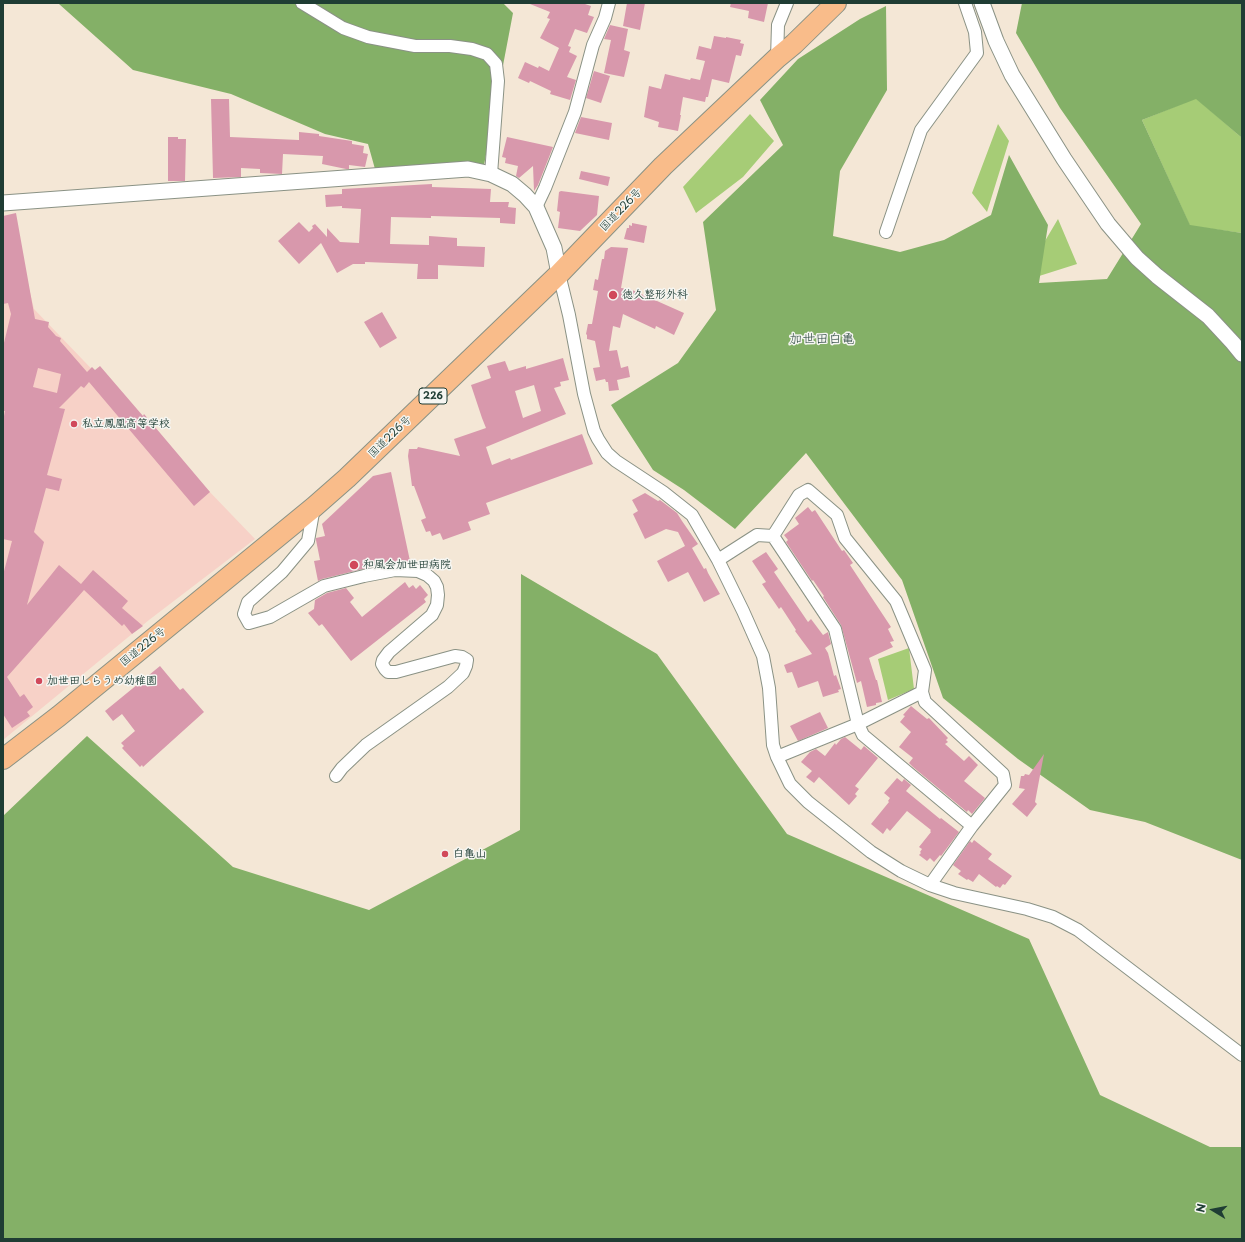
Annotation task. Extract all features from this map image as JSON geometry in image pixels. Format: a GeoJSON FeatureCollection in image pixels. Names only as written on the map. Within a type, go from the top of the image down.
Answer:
{"type":"FeatureCollection","features":[{"type":"Feature","properties":{"kind":"highway","name":"国道226号"},"geometry":{"type":"LineString","coordinates":[[3,759],[59,716],[314,507],[352,473],[559,274],[663,166],[836,3]]}},
{"type":"Feature","properties":{"kind":"street"},"geometry":{"type":"LineString","coordinates":[[302,3],[343,28],[368,37],[415,46],[450,46],[472,49],[486,54],[496,64],[498,81],[490,174]]}},
{"type":"Feature","properties":{"kind":"street"},"geometry":{"type":"LineString","coordinates":[[536,207],[546,188],[574,112],[593,45],[605,18],[609,3]]}},
{"type":"Feature","properties":{"kind":"street"},"geometry":{"type":"LineString","coordinates":[[777,58],[778,24],[787,3]]}},
{"type":"Feature","properties":{"kind":"street"},"geometry":{"type":"LineString","coordinates":[[886,232],[921,130],[977,53],[975,32],[965,3]]}},
{"type":"Feature","properties":{"kind":"street"},"geometry":{"type":"LineString","coordinates":[[982,3],[996,41],[1012,75],[1064,159],[1108,224],[1137,258],[1157,276],[1208,316],[1234,343],[1242,354]]}},
{"type":"Feature","properties":{"kind":"street"},"geometry":{"type":"LineString","coordinates":[[3,203],[468,169],[490,174],[512,184],[525,194],[536,207],[554,248],[584,394],[591,423],[598,439],[607,453],[616,461],[663,492],[692,515],[718,560],[743,612],[763,656],[769,688],[773,745],[790,784],[808,802],[871,852],[900,871],[930,885],[954,893],[1027,909],[1053,918],[1078,930],[1242,1055]]}},
{"type":"Feature","properties":{"kind":"street"},"geometry":{"type":"LineString","coordinates":[[773,536],[799,495],[808,490],[837,515],[845,538],[896,601],[925,670],[922,692],[926,702],[1003,774],[1005,785],[972,826],[930,885]]}},
{"type":"Feature","properties":{"kind":"street"},"geometry":{"type":"LineString","coordinates":[[314,507],[308,541],[282,572],[248,602],[244,614],[249,622],[270,617],[324,586],[395,570],[418,571],[427,575],[434,581],[437,587],[437,605],[432,615],[390,652],[383,660],[382,664],[388,672],[396,672],[455,656],[462,657],[466,660],[466,666],[463,673],[453,682],[366,745],[342,768],[336,776]]}},
{"type":"Feature","properties":{"kind":"street"},"geometry":{"type":"LineString","coordinates":[[718,560],[757,535],[773,536]]}},
{"type":"Feature","properties":{"kind":"street"},"geometry":{"type":"LineString","coordinates":[[773,536],[835,629],[858,724],[863,735],[972,826]]}},
{"type":"Feature","properties":{"kind":"street"},"geometry":{"type":"LineString","coordinates":[[777,757],[858,724],[922,692]]}},
{"type":"Feature","properties":{"kind":"shaded area","name":"私立鳳凰高等学校"},"geometry":{"type":"Polygon","coordinates":[[[14,226],[34,309],[255,539],[149,620],[3,740],[3,228],[14,226]]]}},
{"type":"Feature","properties":{"kind":"green space"},"geometry":{"type":"Polygon","coordinates":[[[38,3],[503,3],[513,13],[484,165],[457,162],[375,169],[368,144],[325,134],[231,94],[133,70],[59,4],[38,3]]]}},
{"type":"Feature","properties":{"kind":"green space"},"geometry":{"type":"Polygon","coordinates":[[[1022,3],[1242,3],[1242,138],[1196,99],[1142,120],[1190,225],[1242,233],[1242,860],[1145,822],[1090,810],[1018,759],[943,698],[902,580],[806,453],[735,529],[684,490],[653,470],[611,405],[678,363],[716,310],[703,222],[783,145],[760,100],[798,59],[860,19],[886,6],[887,90],[840,171],[833,236],[900,252],[944,240],[991,215],[1009,155],[1048,225],[1039,283],[1107,279],[1141,224],[1060,108],[1016,33],[1022,3]]]}},
{"type":"Feature","properties":{"kind":"green space"},"geometry":{"type":"Polygon","coordinates":[[[1196,98],[1242,138],[1242,233],[1190,226],[1142,120],[1196,98]]]}},
{"type":"Feature","properties":{"kind":"green space"},"geometry":{"type":"Polygon","coordinates":[[[750,114],[774,141],[743,177],[696,213],[683,187],[750,114]]]}},
{"type":"Feature","properties":{"kind":"green space"},"geometry":{"type":"Polygon","coordinates":[[[998,124],[1009,141],[987,212],[972,193],[998,124]]]}},
{"type":"Feature","properties":{"kind":"green space"},"geometry":{"type":"Polygon","coordinates":[[[1058,219],[1077,264],[1036,277],[1042,246],[1058,219]]]}},
{"type":"Feature","properties":{"kind":"green space"},"geometry":{"type":"Polygon","coordinates":[[[521,574],[657,654],[787,834],[1029,939],[1100,1095],[1210,1147],[1242,1147],[1242,1239],[3,1239],[3,816],[87,736],[233,867],[369,910],[520,830],[521,574]]]}},
{"type":"Feature","properties":{"kind":"green space"},"geometry":{"type":"Polygon","coordinates":[[[909,648],[914,689],[888,700],[878,659],[909,648]]]}},
{"type":"Feature","properties":{"kind":"building"},"geometry":{"type":"Polygon","coordinates":[[[530,3],[582,3],[591,6],[588,15],[594,17],[587,33],[575,29],[568,46],[571,47],[569,52],[577,56],[567,77],[576,80],[570,100],[550,94],[551,91],[530,81],[529,83],[518,78],[525,62],[549,71],[559,48],[540,38],[550,19],[547,18],[550,12],[530,3]]]}},
{"type":"Feature","properties":{"kind":"building"},"geometry":{"type":"Polygon","coordinates":[[[627,3],[645,3],[640,30],[623,26],[627,3]]]}},
{"type":"Feature","properties":{"kind":"building"},"geometry":{"type":"Polygon","coordinates":[[[731,3],[768,3],[764,22],[748,18],[749,11],[730,7],[731,3]]]}},
{"type":"Feature","properties":{"kind":"building"},"geometry":{"type":"Polygon","coordinates":[[[610,25],[628,29],[624,50],[630,52],[624,77],[604,73],[611,40],[604,39],[610,25]]]}},
{"type":"Feature","properties":{"kind":"building"},"geometry":{"type":"Polygon","coordinates":[[[714,36],[741,40],[740,43],[744,44],[741,56],[736,55],[729,83],[712,79],[708,97],[706,97],[705,102],[683,97],[678,131],[658,127],[659,122],[644,117],[649,86],[661,89],[665,74],[690,80],[691,78],[700,80],[705,61],[696,59],[699,46],[711,49],[714,36]]]}},
{"type":"Feature","properties":{"kind":"building"},"geometry":{"type":"Polygon","coordinates":[[[594,71],[610,76],[601,103],[586,98],[594,71]]]}},
{"type":"Feature","properties":{"kind":"building"},"geometry":{"type":"Polygon","coordinates":[[[211,99],[229,99],[230,137],[299,140],[299,132],[319,134],[319,136],[352,141],[352,144],[364,146],[363,153],[368,154],[365,167],[349,165],[349,169],[346,169],[322,164],[323,156],[283,154],[282,174],[260,173],[260,169],[241,168],[241,177],[213,178],[211,99]]]}},
{"type":"Feature","properties":{"kind":"building"},"geometry":{"type":"Polygon","coordinates":[[[581,117],[612,123],[609,140],[575,133],[581,117]]]}},
{"type":"Feature","properties":{"kind":"building"},"geometry":{"type":"Polygon","coordinates":[[[168,137],[186,139],[185,181],[168,181],[168,137]]]}},
{"type":"Feature","properties":{"kind":"building"},"geometry":{"type":"Polygon","coordinates":[[[507,137],[553,147],[538,185],[534,191],[533,166],[519,178],[516,176],[518,166],[505,163],[506,158],[502,157],[507,137]]]}},
{"type":"Feature","properties":{"kind":"building"},"geometry":{"type":"Polygon","coordinates":[[[581,171],[610,177],[608,186],[579,179],[581,171]]]}},
{"type":"Feature","properties":{"kind":"building"},"geometry":{"type":"Polygon","coordinates":[[[432,184],[432,187],[491,189],[490,202],[509,202],[508,207],[516,208],[515,224],[500,223],[500,218],[431,216],[431,218],[391,217],[390,244],[429,245],[429,236],[457,238],[457,246],[485,247],[484,267],[438,265],[438,279],[417,279],[418,264],[365,262],[365,264],[353,264],[337,273],[321,243],[299,264],[278,241],[299,222],[309,232],[315,224],[327,237],[327,228],[340,242],[359,243],[361,209],[342,208],[342,206],[326,207],[325,195],[342,194],[342,189],[432,184]]]}},
{"type":"Feature","properties":{"kind":"building"},"geometry":{"type":"Polygon","coordinates":[[[559,192],[599,196],[597,215],[580,231],[558,228],[560,212],[557,211],[559,192]]]}},
{"type":"Feature","properties":{"kind":"building"},"geometry":{"type":"Polygon","coordinates":[[[16,213],[35,319],[49,322],[48,327],[56,336],[61,338],[60,341],[87,372],[92,367],[95,370],[100,366],[143,416],[144,414],[210,492],[194,506],[89,382],[84,388],[81,386],[59,408],[65,409],[47,475],[62,479],[59,491],[46,488],[34,532],[44,542],[27,605],[59,565],[81,584],[93,570],[128,601],[122,608],[143,626],[132,634],[124,624],[122,626],[84,590],[7,677],[20,697],[24,694],[33,707],[27,712],[30,716],[12,728],[3,714],[3,575],[12,541],[3,539],[3,421],[5,411],[3,411],[3,347],[11,314],[8,303],[3,304],[3,216],[16,213]],[[38,368],[33,387],[57,393],[61,374],[38,368]]]}},
{"type":"Feature","properties":{"kind":"building"},"geometry":{"type":"Polygon","coordinates":[[[632,223],[647,226],[644,243],[624,239],[627,228],[629,228],[629,225],[632,226],[632,223]]]}},
{"type":"Feature","properties":{"kind":"building","name":"徳久整形外科"},"geometry":{"type":"Polygon","coordinates":[[[611,247],[628,248],[621,288],[630,289],[684,313],[674,335],[656,326],[655,329],[623,314],[620,328],[613,326],[609,351],[617,350],[621,368],[628,366],[630,377],[617,380],[619,390],[609,391],[608,382],[606,382],[605,379],[596,381],[593,368],[600,367],[595,341],[587,339],[586,334],[588,324],[592,324],[598,291],[593,290],[595,279],[598,280],[605,251],[611,247]]]}},
{"type":"Feature","properties":{"kind":"building"},"geometry":{"type":"Polygon","coordinates":[[[382,312],[397,338],[380,348],[364,322],[382,312]]]}},
{"type":"Feature","properties":{"kind":"building"},"geometry":{"type":"Polygon","coordinates":[[[563,358],[569,380],[560,382],[561,386],[554,388],[566,414],[486,447],[492,465],[510,458],[511,460],[582,434],[593,464],[486,503],[490,514],[468,522],[471,530],[443,540],[440,533],[432,536],[430,531],[426,532],[421,520],[426,518],[414,486],[412,486],[408,456],[409,449],[417,449],[418,447],[460,456],[454,439],[486,428],[471,385],[491,378],[487,366],[505,361],[509,371],[526,366],[526,369],[563,358]],[[534,385],[515,391],[523,418],[541,411],[534,385]]]}},
{"type":"Feature","properties":{"kind":"building"},"geometry":{"type":"Polygon","coordinates":[[[391,472],[410,561],[363,569],[318,581],[314,561],[320,560],[316,538],[325,536],[322,524],[373,476],[391,472]]]}},
{"type":"Feature","properties":{"kind":"building"},"geometry":{"type":"Polygon","coordinates":[[[645,493],[658,501],[660,500],[677,513],[698,544],[692,548],[704,569],[706,568],[720,594],[704,602],[688,572],[668,582],[657,561],[685,546],[678,532],[666,529],[645,539],[633,514],[638,511],[632,500],[645,493]]]}},
{"type":"Feature","properties":{"kind":"building"},"geometry":{"type":"Polygon","coordinates":[[[808,507],[812,512],[815,510],[842,551],[844,550],[853,563],[850,565],[891,627],[888,629],[894,641],[890,642],[893,647],[869,658],[877,680],[882,702],[876,703],[876,705],[867,707],[861,681],[857,683],[841,625],[823,597],[824,596],[786,542],[788,540],[784,535],[799,524],[795,518],[808,507]]]}},
{"type":"Feature","properties":{"kind":"building"},"geometry":{"type":"Polygon","coordinates":[[[766,552],[778,569],[774,572],[808,622],[811,619],[823,635],[828,632],[831,644],[825,648],[828,653],[834,676],[836,675],[841,689],[838,690],[839,692],[823,697],[818,681],[798,688],[792,672],[787,673],[784,665],[812,654],[795,631],[796,630],[781,607],[779,609],[762,584],[766,582],[752,561],[766,552]]]}},
{"type":"Feature","properties":{"kind":"building"},"geometry":{"type":"Polygon","coordinates":[[[405,582],[409,588],[413,585],[416,589],[420,585],[428,595],[424,599],[426,602],[351,661],[322,624],[319,626],[308,613],[314,609],[315,600],[327,593],[346,588],[354,598],[350,602],[362,617],[405,582]]]}},
{"type":"Feature","properties":{"kind":"building"},"geometry":{"type":"Polygon","coordinates":[[[160,666],[180,690],[183,688],[204,712],[143,767],[142,765],[140,767],[122,748],[124,746],[121,743],[135,731],[122,714],[113,721],[105,711],[160,666]]]}},
{"type":"Feature","properties":{"kind":"building"},"geometry":{"type":"Polygon","coordinates":[[[911,706],[927,719],[929,718],[948,738],[946,740],[948,742],[945,744],[964,761],[969,756],[978,765],[964,781],[985,798],[972,814],[968,810],[967,812],[913,767],[909,763],[913,758],[899,747],[911,732],[900,722],[905,716],[903,715],[911,706]]]}},
{"type":"Feature","properties":{"kind":"building"},"geometry":{"type":"Polygon","coordinates":[[[820,712],[828,728],[798,741],[790,726],[820,712]]]}},
{"type":"Feature","properties":{"kind":"building"},"geometry":{"type":"Polygon","coordinates":[[[845,737],[861,750],[864,746],[878,758],[855,786],[859,789],[855,794],[857,796],[849,805],[819,777],[814,783],[806,777],[812,771],[801,762],[810,752],[816,749],[825,756],[835,743],[836,745],[845,737]]]}},
{"type":"Feature","properties":{"kind":"building"},"geometry":{"type":"Polygon","coordinates":[[[1044,754],[1035,802],[1037,804],[1027,817],[1012,804],[1025,789],[1019,788],[1021,776],[1024,776],[1025,774],[1029,775],[1044,754]]]}},
{"type":"Feature","properties":{"kind":"building"},"geometry":{"type":"Polygon","coordinates":[[[897,778],[902,782],[904,779],[911,785],[906,791],[940,819],[941,818],[959,832],[941,856],[940,855],[934,862],[930,858],[927,861],[919,855],[922,849],[919,847],[931,830],[907,811],[890,831],[887,828],[883,834],[871,824],[889,802],[888,801],[890,798],[884,793],[897,778]]]}},
{"type":"Feature","properties":{"kind":"building"},"geometry":{"type":"Polygon","coordinates":[[[974,840],[992,854],[988,859],[1012,876],[1005,885],[1003,884],[1000,888],[997,886],[996,887],[979,874],[973,882],[958,874],[961,871],[953,865],[970,841],[972,843],[974,840]]]}},
{"type":"Feature","properties":{"kind":"place","name":"徳久整形外科"},"geometry":{"type":"Point","coordinates":[613,295]}},
{"type":"Feature","properties":{"kind":"place","name":"私立鳳凰高等学校"},"geometry":{"type":"Point","coordinates":[74,424]}},
{"type":"Feature","properties":{"kind":"place","name":"和風会加世田病院"},"geometry":{"type":"Point","coordinates":[354,565]}},
{"type":"Feature","properties":{"kind":"place","name":"加世田しらうめ幼稚園"},"geometry":{"type":"Point","coordinates":[39,681]}},
{"type":"Feature","properties":{"kind":"place","name":"白亀山"},"geometry":{"type":"Point","coordinates":[445,854]}},
{"type":"Feature","properties":{"kind":"district","name":"加世田白亀"},"geometry":{"type":"Point","coordinates":[822,339]}}]}
